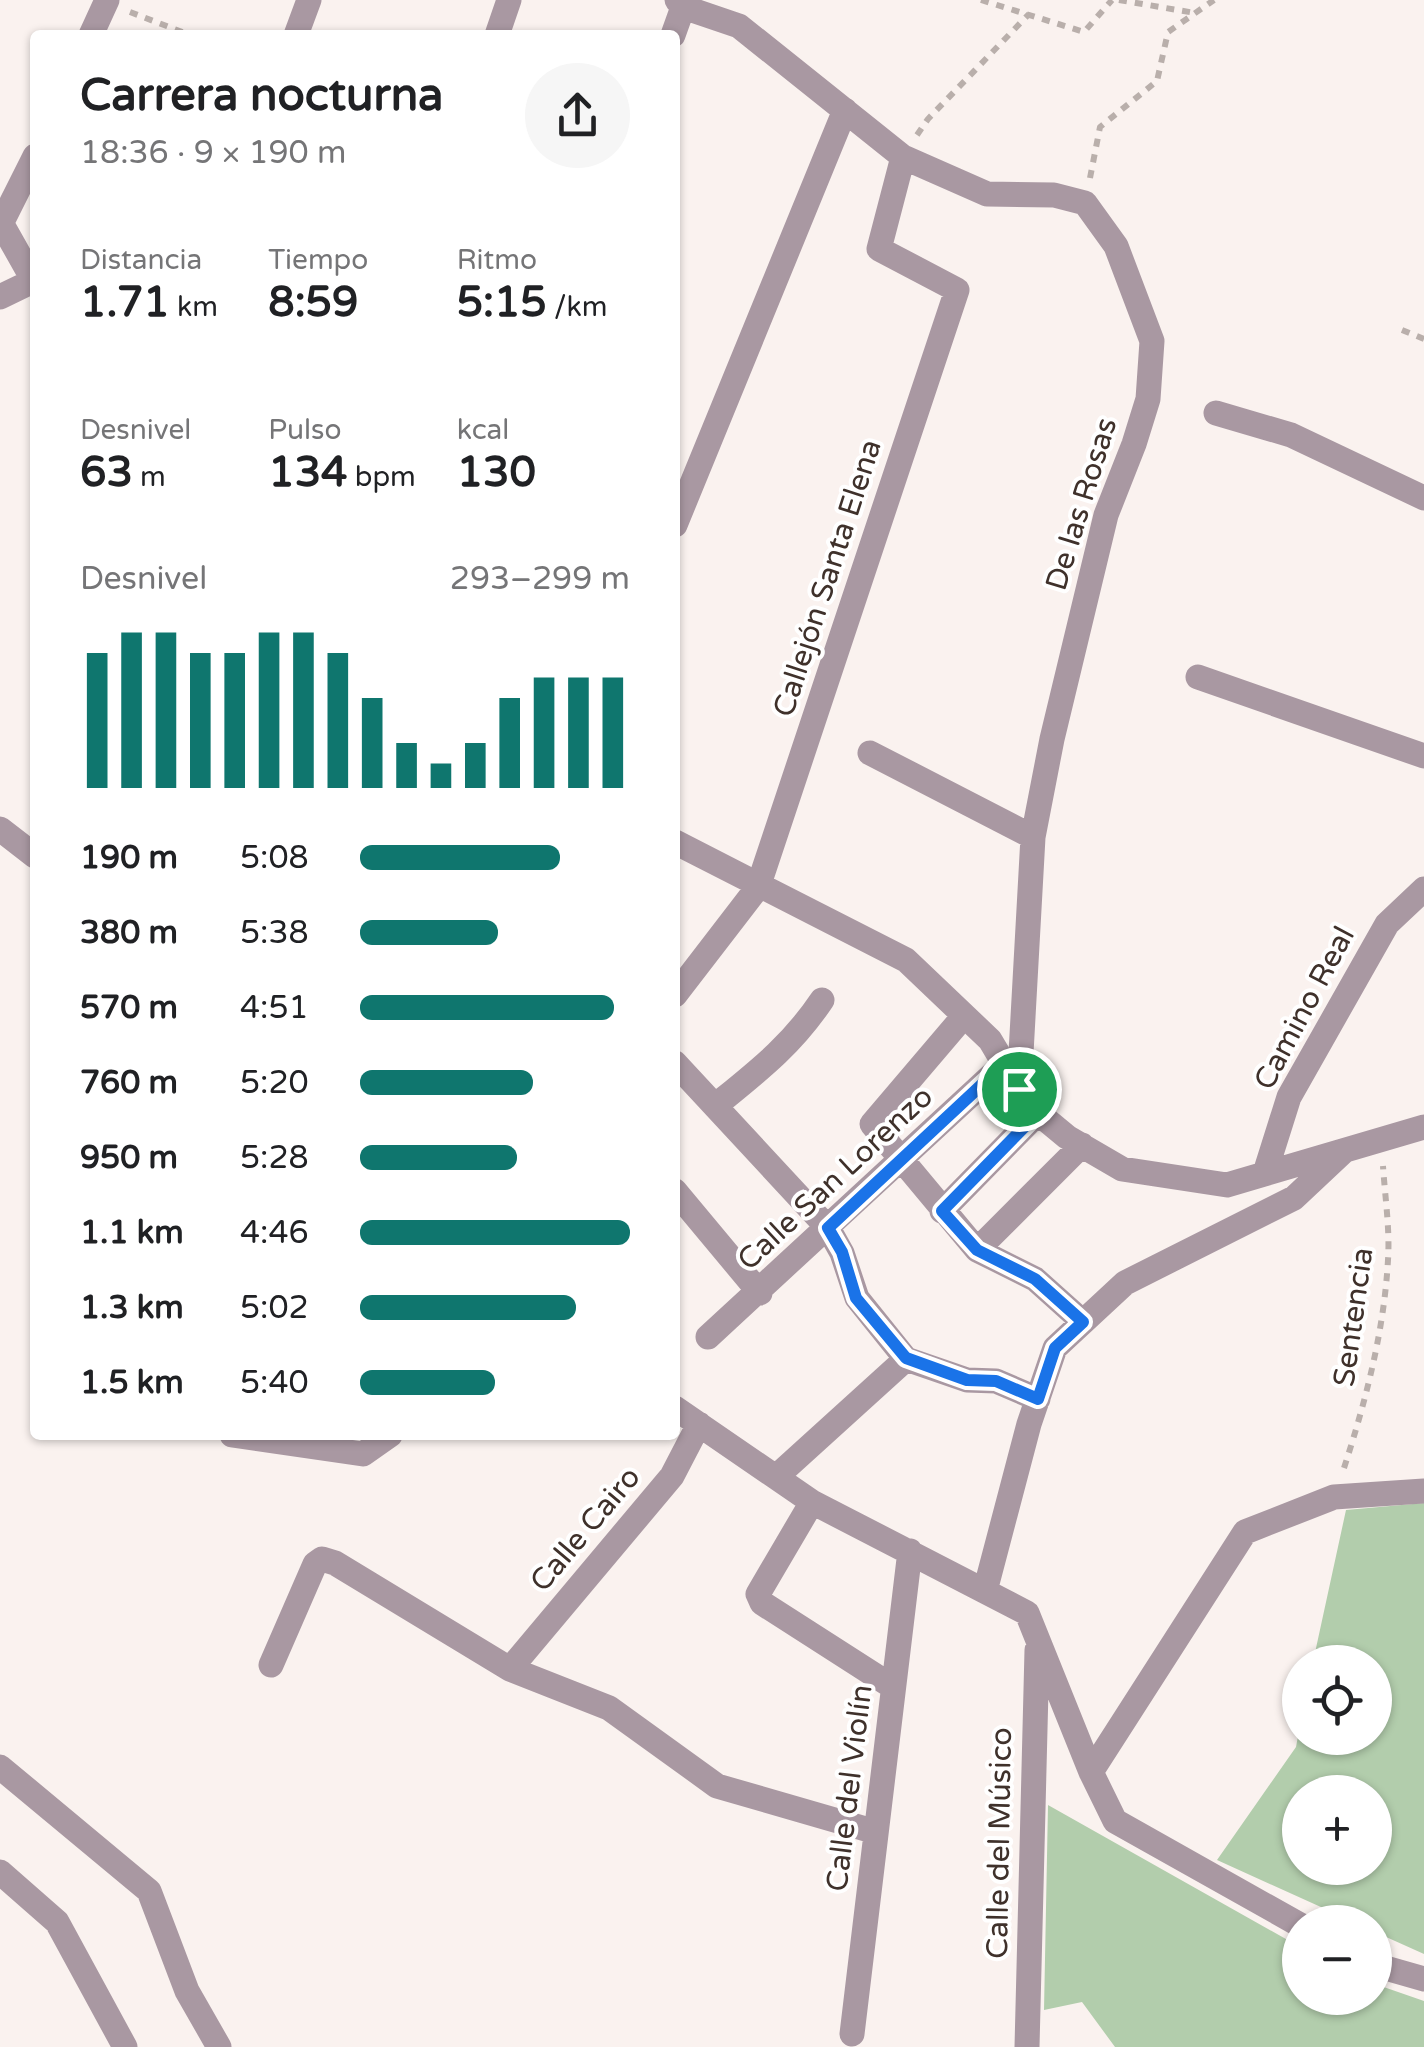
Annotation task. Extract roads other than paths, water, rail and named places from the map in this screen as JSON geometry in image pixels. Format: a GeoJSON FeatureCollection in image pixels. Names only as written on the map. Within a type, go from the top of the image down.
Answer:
{"type":"FeatureCollection","features":[{"type":"Feature","properties":{"kind":"street"},"geometry":{"type":"LineString","coordinates":[[298,30],[308,0]]}},
{"type":"Feature","properties":{"kind":"street"},"geometry":{"type":"LineString","coordinates":[[499,30],[509,0]]}},
{"type":"Feature","properties":{"kind":"street"},"geometry":{"type":"LineString","coordinates":[[92,30],[106,1]]}},
{"type":"Feature","properties":{"kind":"street"},"geometry":{"type":"LineString","coordinates":[[674,30],[680,4],[739,26],[902,157]]}},
{"type":"Feature","properties":{"kind":"street"},"geometry":{"type":"LineString","coordinates":[[680,514],[845,110]]}},
{"type":"Feature","properties":{"kind":"street","name":"De las Rosas"},"geometry":{"type":"LineString","coordinates":[[902,157],[987,194],[1054,195],[1084,203],[1116,246],[1152,342],[1148,398],[1106,515],[1052,739],[1033,837],[1019,1089]]}},
{"type":"Feature","properties":{"kind":"street","name":"Callejón Santa Elena"},"geometry":{"type":"LineString","coordinates":[[680,988],[758,887],[957,290],[879,250],[902,157]]}},
{"type":"Feature","properties":{"kind":"street"},"geometry":{"type":"LineString","coordinates":[[30,166],[1,225],[30,275]]}},
{"type":"Feature","properties":{"kind":"street"},"geometry":{"type":"LineString","coordinates":[[0,296],[30,284]]}},
{"type":"Feature","properties":{"kind":"street"},"geometry":{"type":"LineString","coordinates":[[1216,414],[1291,435],[1424,498]]}},
{"type":"Feature","properties":{"kind":"street"},"geometry":{"type":"LineString","coordinates":[[1198,677],[1424,756]]}},
{"type":"Feature","properties":{"kind":"street"},"geometry":{"type":"LineString","coordinates":[[870,752],[1033,837]]}},
{"type":"Feature","properties":{"kind":"street"},"geometry":{"type":"LineString","coordinates":[[0,830],[30,852]]}},
{"type":"Feature","properties":{"kind":"street"},"geometry":{"type":"LineString","coordinates":[[680,845],[906,960],[990,1040],[1038,1113],[1122,1169],[1227,1185],[1424,1126]]}},
{"type":"Feature","properties":{"kind":"street","name":"Camino Real"},"geometry":{"type":"LineString","coordinates":[[1266,1173],[1289,1098],[1324,1033],[1387,924],[1424,889]]}},
{"type":"Feature","properties":{"kind":"street"},"geometry":{"type":"LineString","coordinates":[[715,1106],[781,1052],[800,1033],[822,1000]]}},
{"type":"Feature","properties":{"kind":"street"},"geometry":{"type":"LineString","coordinates":[[964,1016],[872,1124],[977,1250],[1035,1279],[1083,1322]]}},
{"type":"Feature","properties":{"kind":"street","name":"Calle San Lorenzo"},"geometry":{"type":"LineString","coordinates":[[708,1337],[1004,1064]]}},
{"type":"Feature","properties":{"kind":"street"},"geometry":{"type":"LineString","coordinates":[[680,1068],[828,1228],[842,1252],[856,1298],[906,1358],[967,1380],[996,1381],[1038,1399]]}},
{"type":"Feature","properties":{"kind":"street"},"geometry":{"type":"LineString","coordinates":[[942,1211],[1038,1113]]}},
{"type":"Feature","properties":{"kind":"street"},"geometry":{"type":"LineString","coordinates":[[977,1250],[1082,1145]]}},
{"type":"Feature","properties":{"kind":"street"},"geometry":{"type":"LineString","coordinates":[[985,1591],[1055,1348],[1125,1283],[1294,1198],[1346,1150]]}},
{"type":"Feature","properties":{"kind":"street"},"geometry":{"type":"LineString","coordinates":[[680,1197],[760,1293]]}},
{"type":"Feature","properties":{"kind":"street"},"geometry":{"type":"LineString","coordinates":[[777,1476],[906,1358]]}},
{"type":"Feature","properties":{"kind":"street"},"geometry":{"type":"LineString","coordinates":[[689,1431],[777,1476],[812,1502],[1027,1613],[1091,1772],[1115,1821],[1282,1915]]}},
{"type":"Feature","properties":{"kind":"street","name":"Calle Cairo"},"geometry":{"type":"LineString","coordinates":[[510,1669],[672,1476],[689,1431]]}},
{"type":"Feature","properties":{"kind":"street"},"geometry":{"type":"LineString","coordinates":[[266,1440],[363,1454],[383,1440]]}},
{"type":"Feature","properties":{"kind":"street"},"geometry":{"type":"LineString","coordinates":[[1091,1772],[1245,1532],[1334,1497],[1424,1491]]}},
{"type":"Feature","properties":{"kind":"street"},"geometry":{"type":"LineString","coordinates":[[812,1502],[758,1594],[762,1604],[894,1688]]}},
{"type":"Feature","properties":{"kind":"street","name":"Calle del Violín"},"geometry":{"type":"LineString","coordinates":[[852,2034],[910,1551]]}},
{"type":"Feature","properties":{"kind":"street"},"geometry":{"type":"LineString","coordinates":[[270,1665],[315,1564],[322,1559],[335,1563],[510,1669],[610,1708],[717,1786],[876,1832]]}},
{"type":"Feature","properties":{"kind":"street","name":"Calle del Músico"},"geometry":{"type":"LineString","coordinates":[[1026,2047],[1037,1640]]}},
{"type":"Feature","properties":{"kind":"street"},"geometry":{"type":"LineString","coordinates":[[0,1767],[149,1891],[187,1990],[219,2047]]}},
{"type":"Feature","properties":{"kind":"street"},"geometry":{"type":"LineString","coordinates":[[0,1872],[57,1922],[125,2047]]}},
{"type":"Feature","properties":{"kind":"street"},"geometry":{"type":"LineString","coordinates":[[1392,1970],[1424,1979]]}}]}
